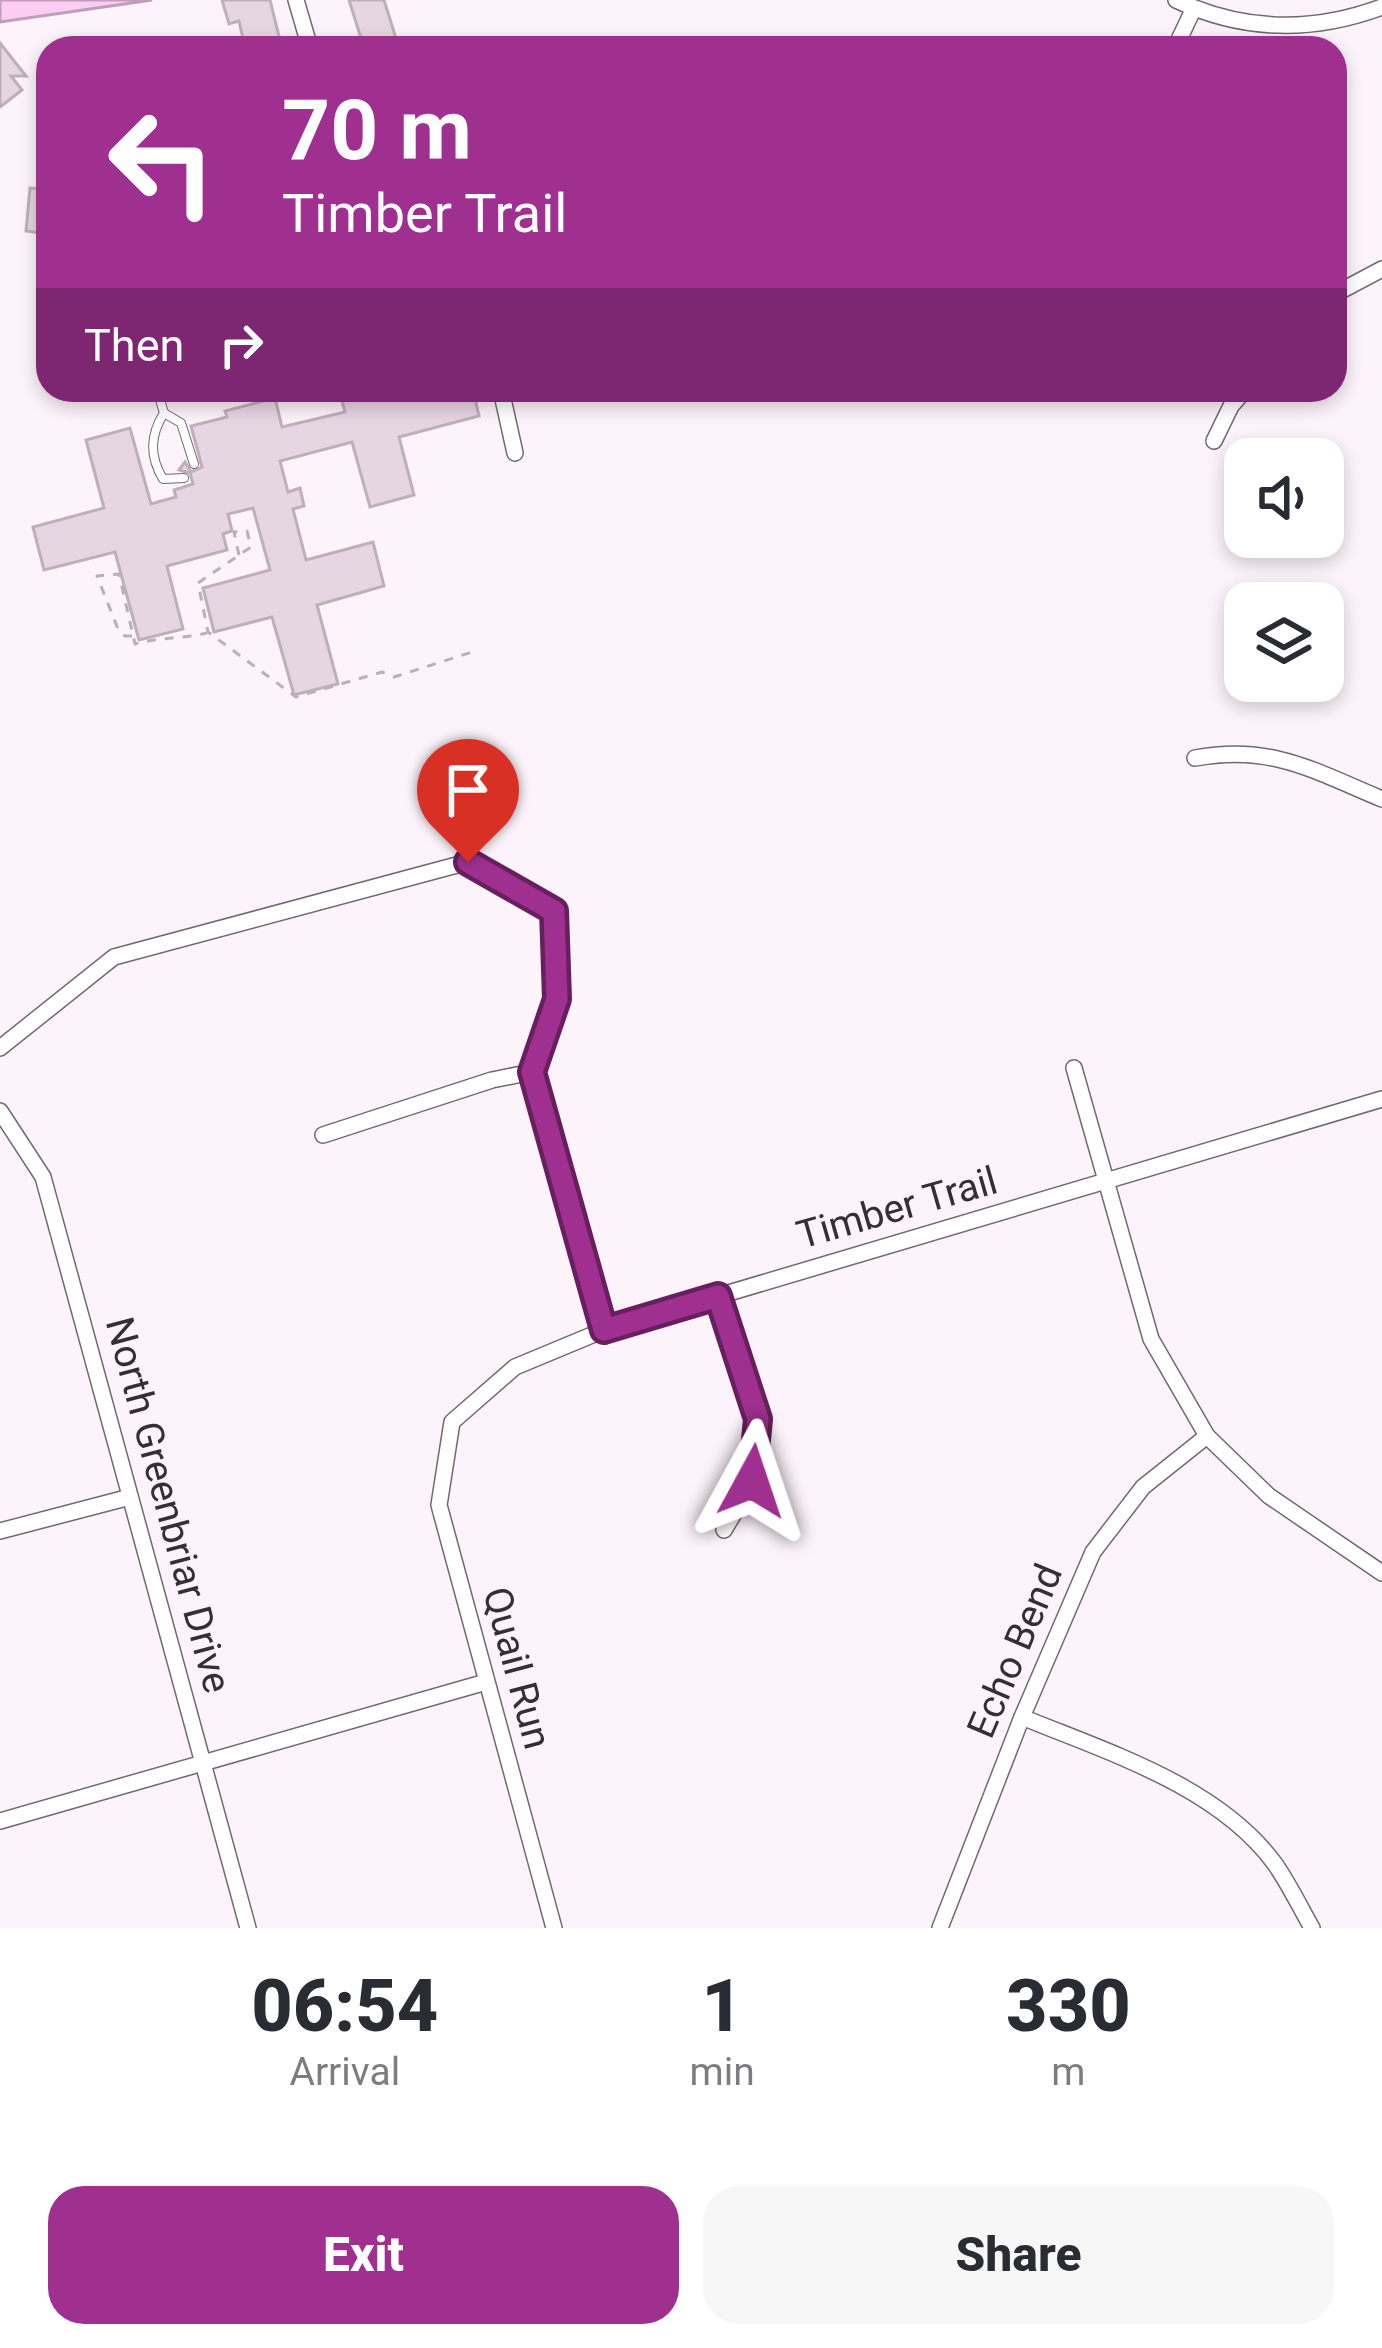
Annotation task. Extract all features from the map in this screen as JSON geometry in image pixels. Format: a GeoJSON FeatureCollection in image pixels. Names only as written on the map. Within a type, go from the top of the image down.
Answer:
{"type":"FeatureCollection","features":[{"type":"Feature","properties":{"kind":"street"},"geometry":{"type":"LineString","coordinates":[[296,0],[306,36]]}},
{"type":"Feature","properties":{"kind":"street"},"geometry":{"type":"LineString","coordinates":[[1176,0],[1257,26],[1329,22],[1382,7]]}},
{"type":"Feature","properties":{"kind":"street"},"geometry":{"type":"LineString","coordinates":[[1181,36],[1194,8]]}},
{"type":"Feature","properties":{"kind":"street"},"geometry":{"type":"LineString","coordinates":[[1347,288],[1382,269]]}},
{"type":"Feature","properties":{"kind":"street"},"geometry":{"type":"LineString","coordinates":[[503,402],[514,453]]}},
{"type":"Feature","properties":{"kind":"street"},"geometry":{"type":"LineString","coordinates":[[1214,440],[1235,402]]}},
{"type":"Feature","properties":{"kind":"street"},"geometry":{"type":"LineString","coordinates":[[1196,758],[1251,752],[1277,756],[1382,800]]}},
{"type":"Feature","properties":{"kind":"street"},"geometry":{"type":"LineString","coordinates":[[0,1048],[113,957],[468,862],[554,911],[557,999],[532,1072],[604,1330]]}},
{"type":"Feature","properties":{"kind":"street"},"geometry":{"type":"LineString","coordinates":[[1074,1068],[1151,1339],[1207,1436],[1269,1496],[1382,1573]]}},
{"type":"Feature","properties":{"kind":"street"},"geometry":{"type":"LineString","coordinates":[[323,1136],[492,1080],[532,1072]]}},
{"type":"Feature","properties":{"kind":"street","name":"Timber Trail"},"geometry":{"type":"LineString","coordinates":[[452,1422],[515,1367],[604,1330],[1382,1099]]}},
{"type":"Feature","properties":{"kind":"street","name":"North Greenbriar Drive"},"geometry":{"type":"LineString","coordinates":[[0,1111],[43,1177],[248,1928]]}},
{"type":"Feature","properties":{"kind":"street"},"geometry":{"type":"LineString","coordinates":[[718,1296],[758,1419],[752,1481],[724,1530]]}},
{"type":"Feature","properties":{"kind":"street","name":"Quail Run"},"geometry":{"type":"LineString","coordinates":[[452,1422],[439,1505],[554,1928]]}},
{"type":"Feature","properties":{"kind":"street","name":"Echo Bend"},"geometry":{"type":"LineString","coordinates":[[940,1928],[1093,1552],[1143,1486],[1207,1436]]}},
{"type":"Feature","properties":{"kind":"street"},"geometry":{"type":"LineString","coordinates":[[0,1531],[130,1497]]}},
{"type":"Feature","properties":{"kind":"street"},"geometry":{"type":"LineString","coordinates":[[0,1821],[486,1682]]}},
{"type":"Feature","properties":{"kind":"street"},"geometry":{"type":"LineString","coordinates":[[1022,1717],[1154,1772],[1216,1808],[1273,1861],[1312,1928]]}},
{"type":"Feature","properties":{"kind":"lane"},"geometry":{"type":"LineString","coordinates":[[161,402],[164,413],[181,423],[194,464]]}},
{"type":"Feature","properties":{"kind":"lane"},"geometry":{"type":"LineString","coordinates":[[164,413],[153,430],[159,473],[163,478],[184,478]]}},
{"type":"Feature","properties":{"kind":"path"},"geometry":{"type":"LineString","coordinates":[[239,555],[198,583],[208,632],[296,697],[382,672],[394,676],[475,651]]}},
{"type":"Feature","properties":{"kind":"path"},"geometry":{"type":"LineString","coordinates":[[132,636],[118,629],[97,576],[118,574],[135,644],[208,632]]}},
{"type":"Feature","properties":{"kind":"shaded area"},"geometry":{"type":"Polygon","coordinates":[[[0,0],[152,0],[0,22],[0,0]]]}},
{"type":"Feature","properties":{"kind":"building"},"geometry":{"type":"Polygon","coordinates":[[[222,0],[270,0],[279,36],[242,36],[239,21],[229,24],[222,0]]]}},
{"type":"Feature","properties":{"kind":"building"},"geometry":{"type":"Polygon","coordinates":[[[349,0],[384,0],[395,36],[360,36],[349,0]]]}},
{"type":"Feature","properties":{"kind":"building"},"geometry":{"type":"Polygon","coordinates":[[[0,43],[26,76],[11,76],[22,90],[0,107],[0,43]]]}},
{"type":"Feature","properties":{"kind":"building"},"geometry":{"type":"Polygon","coordinates":[[[30,188],[36,189],[36,232],[26,231],[30,188]]]}},
{"type":"Feature","properties":{"kind":"building"},"geometry":{"type":"Polygon","coordinates":[[[260,402],[276,402],[282,427],[345,412],[342,402],[476,402],[479,416],[399,437],[414,495],[370,507],[352,442],[280,461],[288,492],[300,488],[304,506],[293,509],[306,560],[373,542],[384,586],[317,605],[338,684],[294,695],[272,617],[214,632],[203,588],[270,570],[253,508],[228,514],[232,531],[223,534],[227,550],[167,566],[183,629],[139,640],[115,552],[44,570],[33,527],[104,508],[86,440],[130,428],[151,504],[176,497],[174,490],[193,484],[190,473],[179,470],[185,462],[191,472],[202,467],[191,426],[260,402]]]}},
{"type":"Feature","properties":{"kind":"route"},"geometry":{"type":"LineString","coordinates":[[468,862],[554,911],[557,999],[532,1072],[604,1330],[718,1296],[758,1419],[752,1481]]}}]}
